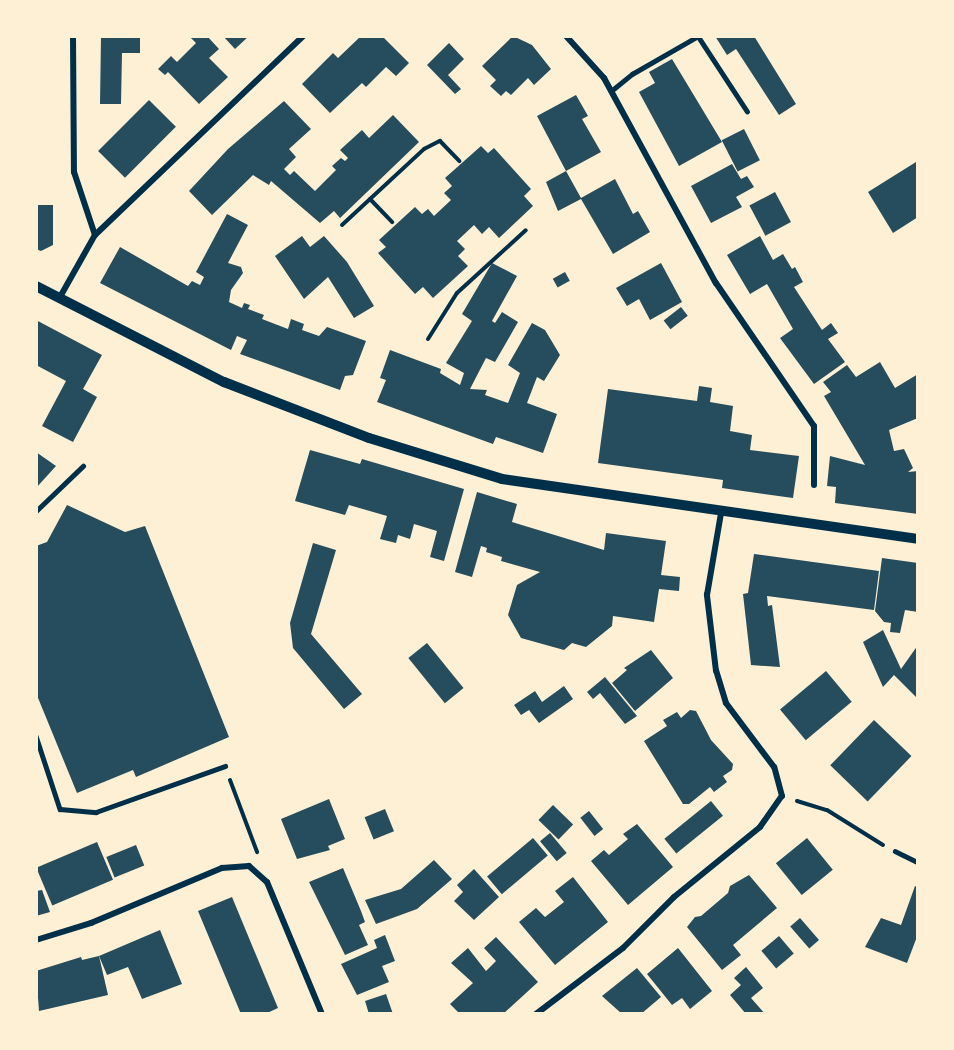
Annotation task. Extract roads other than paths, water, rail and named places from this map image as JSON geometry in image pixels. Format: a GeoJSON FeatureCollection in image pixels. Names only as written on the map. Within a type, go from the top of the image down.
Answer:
{"type":"FeatureCollection","features":[{"type":"Feature","properties":{"kind":"street"},"geometry":{"type":"LineString","coordinates":[[74,36],[74,172],[95,235]]}},
{"type":"Feature","properties":{"kind":"street"},"geometry":{"type":"LineString","coordinates":[[60,297],[95,235],[303,36]]}},
{"type":"Feature","properties":{"kind":"street"},"geometry":{"type":"LineString","coordinates":[[566,36],[611,91],[717,283],[814,426],[814,485]]}},
{"type":"Feature","properties":{"kind":"street"},"geometry":{"type":"LineString","coordinates":[[36,286],[224,382],[369,438],[502,479],[721,513],[918,539]]}},
{"type":"Feature","properties":{"kind":"street"},"geometry":{"type":"LineString","coordinates":[[536,1014],[599,968],[674,897],[760,827],[782,796],[774,767],[726,703],[716,671],[707,594],[721,513]]}},
{"type":"Feature","properties":{"kind":"street"},"geometry":{"type":"LineString","coordinates":[[36,940],[90,923],[222,868],[249,866],[267,882],[322,1014]]}},
{"type":"Feature","properties":{"kind":"lane"},"geometry":{"type":"LineString","coordinates":[[611,91],[632,74],[698,36],[747,111]]}},
{"type":"Feature","properties":{"kind":"lane"},"geometry":{"type":"LineString","coordinates":[[36,511],[83,466]]}},
{"type":"Feature","properties":{"kind":"lane"},"geometry":{"type":"LineString","coordinates":[[36,736],[60,809],[96,812],[225,766]]}},
{"type":"Feature","properties":{"kind":"lane"},"geometry":{"type":"LineString","coordinates":[[894,851],[918,862]]}}]}
